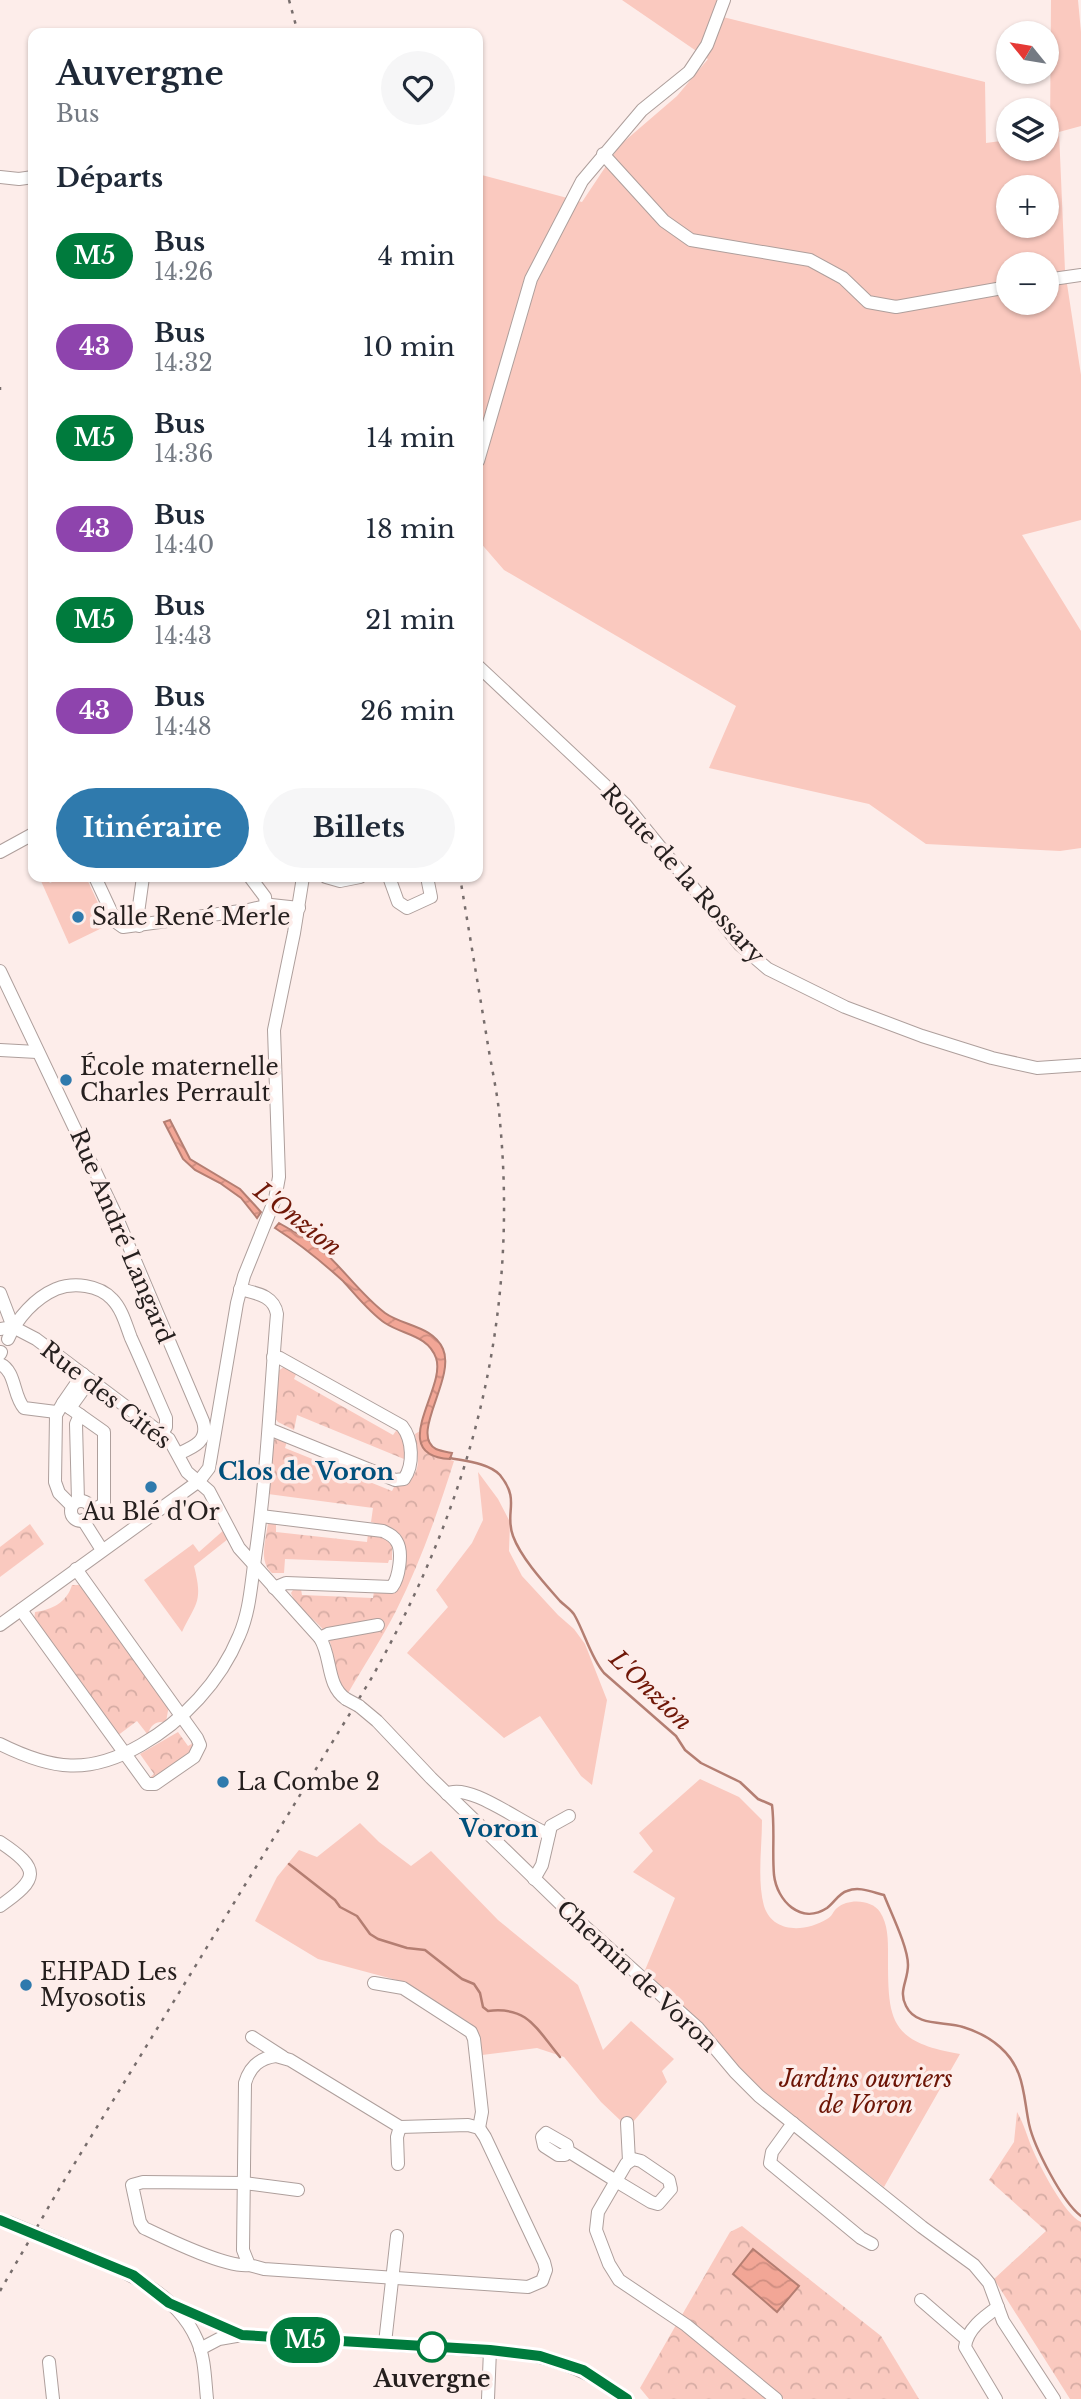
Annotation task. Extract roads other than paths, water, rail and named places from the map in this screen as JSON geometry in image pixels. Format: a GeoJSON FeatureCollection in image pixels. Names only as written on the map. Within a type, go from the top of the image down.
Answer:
{"type":"FeatureCollection","features":[{"type":"Feature","properties":{"kind":"street"},"geometry":{"type":"LineString","coordinates":[[483,444],[531,279],[582,181],[642,110],[689,72],[707,45],[724,0]]}},
{"type":"Feature","properties":{"kind":"street"},"geometry":{"type":"LineString","coordinates":[[603,154],[664,221],[691,240],[810,260],[843,278],[868,302],[895,307],[996,289]]}},
{"type":"Feature","properties":{"kind":"street"},"geometry":{"type":"LineString","coordinates":[[0,177],[28,177]]}},
{"type":"Feature","properties":{"kind":"street"},"geometry":{"type":"LineString","coordinates":[[1059,278],[1081,275]]}},
{"type":"Feature","properties":{"kind":"street","name":"Route de la Rossary"},"geometry":{"type":"LineString","coordinates":[[483,671],[625,804],[740,946],[768,969],[845,1007],[922,1036],[992,1058],[1037,1068],[1081,1065]]}},
{"type":"Feature","properties":{"kind":"street"},"geometry":{"type":"LineString","coordinates":[[0,852],[28,837]]}},
{"type":"Feature","properties":{"kind":"street"},"geometry":{"type":"LineString","coordinates":[[98,882],[119,925],[127,928],[267,905],[299,908]]}},
{"type":"Feature","properties":{"kind":"street"},"geometry":{"type":"LineString","coordinates":[[139,926],[142,882]]}},
{"type":"Feature","properties":{"kind":"street"},"geometry":{"type":"LineString","coordinates":[[254,882],[265,897],[267,905]]}},
{"type":"Feature","properties":{"kind":"street"},"geometry":{"type":"LineString","coordinates":[[0,1625],[199,1480],[205,1475],[212,1461],[223,1380],[240,1289],[275,1199],[279,1171],[274,1030],[302,882]]}},
{"type":"Feature","properties":{"kind":"street"},"geometry":{"type":"LineString","coordinates":[[391,882],[398,902],[407,908],[431,897],[428,882]]}},
{"type":"Feature","properties":{"kind":"street","name":"Rue André Langard"},"geometry":{"type":"LineString","coordinates":[[0,971],[114,1211],[205,1426],[201,1441],[178,1454]]}},
{"type":"Feature","properties":{"kind":"street"},"geometry":{"type":"LineString","coordinates":[[0,1050],[37,1052]]}},
{"type":"Feature","properties":{"kind":"street"},"geometry":{"type":"LineString","coordinates":[[7,1331],[35,1302],[59,1288],[86,1286],[107,1295],[120,1311],[166,1418],[166,1427],[162,1433]]}},
{"type":"Feature","properties":{"kind":"street"},"geometry":{"type":"LineString","coordinates":[[0,1744],[38,1761],[57,1766],[92,1765],[115,1759],[160,1734],[182,1716],[209,1685],[239,1637],[248,1612],[261,1516],[277,1314],[275,1305],[265,1296],[240,1289]]}},
{"type":"Feature","properties":{"kind":"street"},"geometry":{"type":"LineString","coordinates":[[0,1293],[7,1331]]}},
{"type":"Feature","properties":{"kind":"street","name":"Rue des Cités"},"geometry":{"type":"LineString","coordinates":[[7,1331],[36,1339],[162,1433],[178,1454],[187,1472],[199,1480],[212,1497],[230,1535],[320,1638]]}},
{"type":"Feature","properties":{"kind":"street"},"geometry":{"type":"LineString","coordinates":[[0,1357],[8,1369],[24,1409],[67,1409],[103,1432],[104,1504],[87,1516],[73,1517],[76,1424],[67,1409]]}},
{"type":"Feature","properties":{"kind":"street"},"geometry":{"type":"LineString","coordinates":[[269,1429],[395,1479],[404,1479],[409,1471],[410,1441],[402,1426],[273,1357]]}},
{"type":"Feature","properties":{"kind":"street"},"geometry":{"type":"LineString","coordinates":[[75,1503],[67,1503],[55,1486],[55,1451],[67,1409],[87,1377]]}},
{"type":"Feature","properties":{"kind":"street"},"geometry":{"type":"LineString","coordinates":[[55,1451],[76,1452]]}},
{"type":"Feature","properties":{"kind":"street"},"geometry":{"type":"LineString","coordinates":[[87,1516],[102,1550]]}},
{"type":"Feature","properties":{"kind":"street"},"geometry":{"type":"LineString","coordinates":[[261,1516],[383,1531],[394,1538],[399,1547],[396,1582],[392,1587],[286,1583],[274,1588]]}},
{"type":"Feature","properties":{"kind":"street"},"geometry":{"type":"LineString","coordinates":[[21,1610],[147,1784],[155,1784],[194,1757],[199,1749],[197,1738],[76,1569]]}},
{"type":"Feature","properties":{"kind":"street"},"geometry":{"type":"LineString","coordinates":[[320,1638],[328,1634],[378,1625]]}},
{"type":"Feature","properties":{"kind":"street","name":"Chemin de Voron"},"geometry":{"type":"LineString","coordinates":[[320,1638],[326,1650],[334,1688],[377,1721],[534,1879],[698,2028],[759,2096],[922,2227],[974,2265],[989,2283],[1003,2321],[1020,2350],[1054,2399]]}},
{"type":"Feature","properties":{"kind":"street"},"geometry":{"type":"LineString","coordinates":[[447,1794],[454,1791],[491,1802],[534,1828],[550,1834]]}},
{"type":"Feature","properties":{"kind":"street"},"geometry":{"type":"LineString","coordinates":[[534,1879],[542,1865],[553,1823],[569,1816]]}},
{"type":"Feature","properties":{"kind":"street"},"geometry":{"type":"LineString","coordinates":[[0,1842],[25,1861],[30,1874],[29,1882],[23,1890],[0,1906]]}},
{"type":"Feature","properties":{"kind":"street"},"geometry":{"type":"LineString","coordinates":[[374,1983],[403,1988],[471,2032],[482,2112],[479,2128]]}},
{"type":"Feature","properties":{"kind":"street"},"geometry":{"type":"LineString","coordinates":[[252,2037],[400,2127],[468,2125],[479,2128],[546,2270],[541,2281],[528,2287],[264,2269],[249,2264],[242,2266],[144,2228],[140,2222],[132,2185],[143,2182],[244,2183],[298,2190]]}},
{"type":"Feature","properties":{"kind":"street"},"geometry":{"type":"LineString","coordinates":[[249,2264],[243,2250],[245,2082],[253,2066],[268,2057],[284,2058]]}},
{"type":"Feature","properties":{"kind":"street"},"geometry":{"type":"LineString","coordinates":[[627,2123],[629,2161],[597,2212],[596,2230],[609,2264],[619,2280],[686,2325],[776,2399]]}},
{"type":"Feature","properties":{"kind":"street"},"geometry":{"type":"LineString","coordinates":[[793,2123],[772,2152],[770,2164],[872,2244]]}},
{"type":"Feature","properties":{"kind":"street"},"geometry":{"type":"LineString","coordinates":[[398,2164],[397,2137],[400,2127]]}},
{"type":"Feature","properties":{"kind":"street"},"geometry":{"type":"LineString","coordinates":[[568,2151],[655,2204],[665,2199],[671,2186],[667,2177],[641,2161],[629,2161]]}},
{"type":"Feature","properties":{"kind":"street"},"geometry":{"type":"LineString","coordinates":[[4,2221],[133,2275],[169,2303],[242,2335]]}},
{"type":"Feature","properties":{"kind":"street"},"geometry":{"type":"LineString","coordinates":[[385,2343],[397,2236]]}},
{"type":"Feature","properties":{"kind":"street"},"geometry":{"type":"LineString","coordinates":[[921,2300],[966,2339]]}},
{"type":"Feature","properties":{"kind":"street"},"geometry":{"type":"LineString","coordinates":[[169,2303],[192,2332],[199,2347],[207,2399]]}},
{"type":"Feature","properties":{"kind":"street"},"geometry":{"type":"LineString","coordinates":[[996,2399],[965,2347],[966,2339],[979,2322],[998,2307]]}},
{"type":"Feature","properties":{"kind":"street"},"geometry":{"type":"LineString","coordinates":[[199,2347],[205,2333],[217,2326]]}},
{"type":"Feature","properties":{"kind":"street"},"geometry":{"type":"LineString","coordinates":[[199,2347],[224,2337],[242,2335],[490,2350],[540,2356],[568,2365],[602,2381],[627,2399]]}},
{"type":"Feature","properties":{"kind":"street"},"geometry":{"type":"LineString","coordinates":[[488,2399],[490,2350]]}},
{"type":"Feature","properties":{"kind":"street"},"geometry":{"type":"LineString","coordinates":[[49,2361],[53,2399]]}},
{"type":"Feature","properties":{"kind":"water"},"geometry":{"type":"Polygon","coordinates":[[[170,1120],[190,1159],[240,1189],[261,1212],[257,1218],[241,1198],[195,1170],[183,1159],[164,1122],[170,1120]]]}},
{"type":"Feature","properties":{"kind":"water"},"geometry":{"type":"Polygon","coordinates":[[[279,1223],[320,1248],[385,1313],[425,1331],[438,1341],[443,1349],[444,1375],[430,1419],[429,1442],[436,1449],[452,1453],[450,1459],[431,1455],[422,1446],[420,1433],[423,1418],[437,1371],[432,1350],[421,1340],[379,1319],[335,1274],[275,1228],[279,1223]]]}},
{"type":"Feature","properties":{"kind":"water"},"geometry":{"type":"Polygon","coordinates":[[[753,2249],[799,2286],[777,2312],[733,2274],[753,2249]]]}},
{"type":"Feature","properties":{"kind":"waterway","name":"L'Onzion"},"geometry":{"type":"LineString","coordinates":[[450,1458],[483,1465],[500,1475],[510,1492],[511,1528],[517,1544],[527,1562],[574,1614],[595,1660],[604,1673],[676,1736],[685,1750],[701,1763],[740,1782],[758,1799],[772,1805],[774,1875],[785,1901],[792,1908],[808,1914],[827,1908],[844,1892],[856,1889],[884,1895],[907,1958],[908,1971],[903,1996],[906,2006],[911,2013],[924,2020],[956,2025],[978,2033],[1008,2055],[1019,2073],[1029,2124],[1037,2146],[1058,2187],[1081,2216]]}},
{"type":"Feature","properties":{"kind":"waterway"},"geometry":{"type":"LineString","coordinates":[[289,1864],[335,1900],[340,1907],[357,1916],[370,1934],[407,1948],[425,1950],[462,1979],[474,1984],[480,1993],[483,2007],[488,2011],[502,2010],[523,2016],[538,2029],[560,2057]]}},
{"type":"Feature","properties":{"kind":"railway"},"geometry":{"type":"LineString","coordinates":[[289,0],[297,28]]}},
{"type":"Feature","properties":{"kind":"railway"},"geometry":{"type":"LineString","coordinates":[[0,2291],[59,2189],[371,1679],[406,1613],[436,1546],[460,1479],[480,1411],[494,1341],[502,1270],[504,1197],[498,1101],[461,882]]}},
{"type":"Feature","properties":{"kind":"place","name":"Salle René Merle"},"geometry":{"type":"Point","coordinates":[78,917]}},
{"type":"Feature","properties":{"kind":"place","name":"École maternelle Charles Perrault"},"geometry":{"type":"Point","coordinates":[66,1080]}},
{"type":"Feature","properties":{"kind":"place","name":"Au Blé d'Or"},"geometry":{"type":"Point","coordinates":[151,1487]}},
{"type":"Feature","properties":{"kind":"place","name":"La Combe 2"},"geometry":{"type":"Point","coordinates":[223,1782]}},
{"type":"Feature","properties":{"kind":"place","name":"EHPAD Les Myosotis"},"geometry":{"type":"Point","coordinates":[26,1985]}},
{"type":"Feature","properties":{"kind":"place","name":"Auvergne"},"geometry":{"type":"Point","coordinates":[432,2347]}},
{"type":"Feature","properties":{"kind":"district","name":"Clos de Voron"},"geometry":{"type":"Point","coordinates":[306,1471]}},
{"type":"Feature","properties":{"kind":"district","name":"Voron"},"geometry":{"type":"Point","coordinates":[499,1828]}},
{"type":"Feature","properties":{"kind":"park label","name":"Jardins ouvriers de Voron"},"geometry":{"type":"Point","coordinates":[866,2092]}}]}
